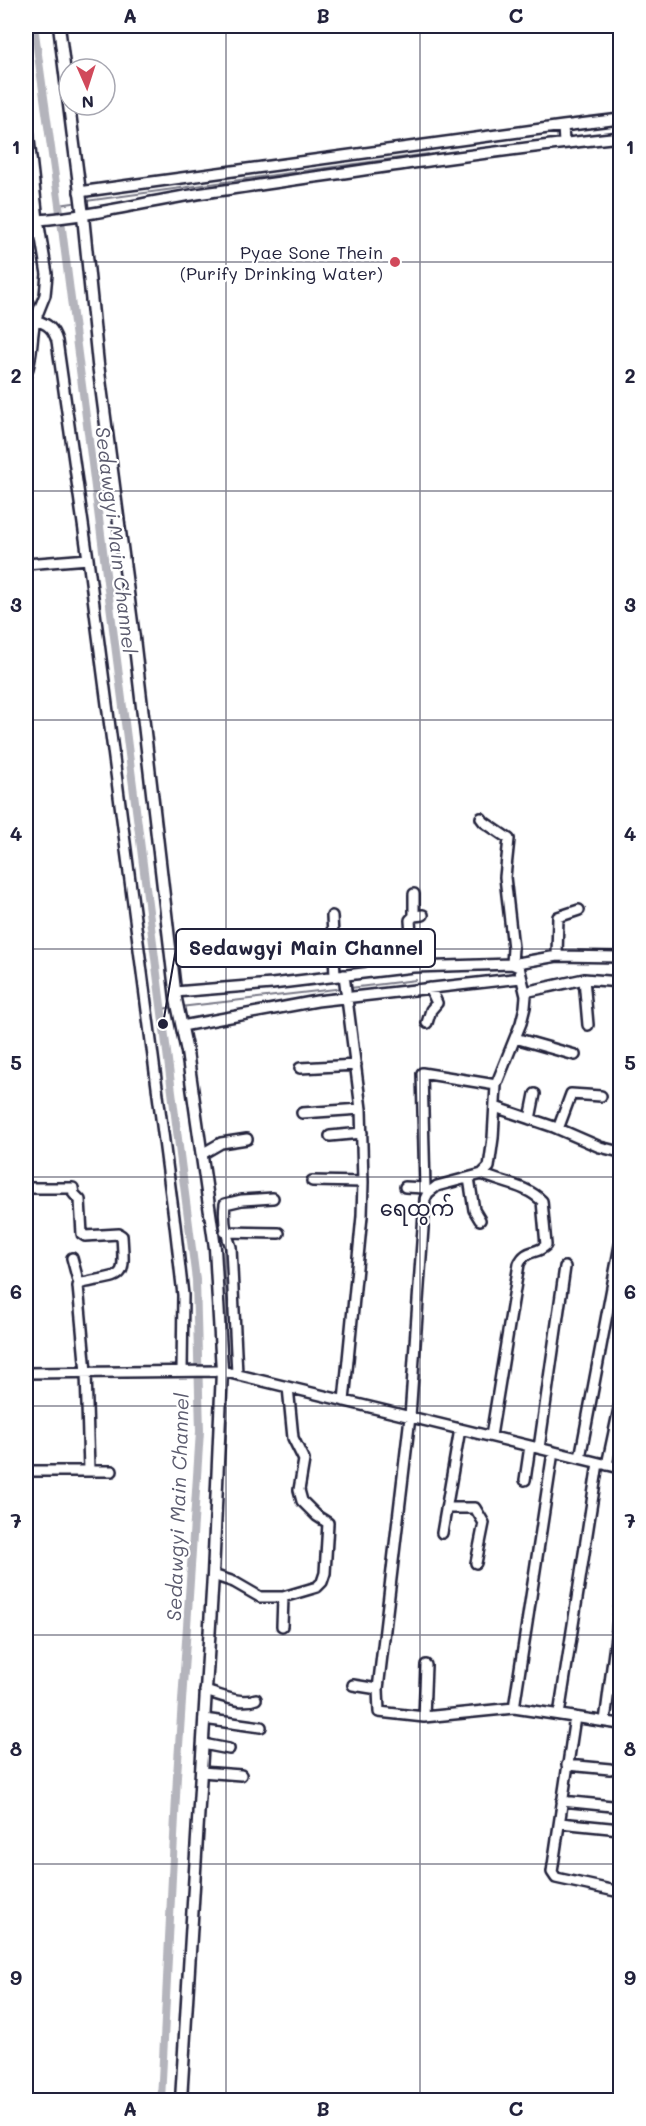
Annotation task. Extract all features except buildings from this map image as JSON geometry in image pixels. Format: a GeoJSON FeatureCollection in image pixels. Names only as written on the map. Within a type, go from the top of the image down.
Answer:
{"type":"FeatureCollection","features":[{"type":"Feature","properties":{"kind":"street"},"geometry":{"type":"LineString","coordinates":[[59,26],[80,216],[136,650],[178,1014],[182,1026],[215,1248],[218,1371],[213,1575],[181,2100]]}},
{"type":"Feature","properties":{"kind":"street"},"geometry":{"type":"LineString","coordinates":[[26,113],[47,274],[45,295],[35,320],[30,363],[26,374]]}},
{"type":"Feature","properties":{"kind":"street"},"geometry":{"type":"LineString","coordinates":[[41,221],[438,152],[563,134],[621,119]]}},
{"type":"Feature","properties":{"kind":"street"},"geometry":{"type":"LineString","coordinates":[[79,192],[438,152],[563,134],[621,137]]}},
{"type":"Feature","properties":{"kind":"street"},"geometry":{"type":"LineString","coordinates":[[26,249],[41,221]]}},
{"type":"Feature","properties":{"kind":"street"},"geometry":{"type":"LineString","coordinates":[[35,320],[48,324],[57,341],[173,1206],[183,1295],[185,1371]]}},
{"type":"Feature","properties":{"kind":"street"},"geometry":{"type":"LineString","coordinates":[[26,564],[88,559]]}},
{"type":"Feature","properties":{"kind":"street"},"geometry":{"type":"LineString","coordinates":[[481,818],[509,839],[505,877],[513,948],[525,992],[525,1007],[496,1085],[490,1161],[484,1175]]}},
{"type":"Feature","properties":{"kind":"street"},"geometry":{"type":"LineString","coordinates":[[413,968],[410,920],[419,916],[414,894]]}},
{"type":"Feature","properties":{"kind":"street"},"geometry":{"type":"LineString","coordinates":[[556,956],[558,917],[579,910]]}},
{"type":"Feature","properties":{"kind":"street"},"geometry":{"type":"LineString","coordinates":[[332,916],[341,976],[347,995],[362,1133],[363,1182],[357,1273],[344,1401]]}},
{"type":"Feature","properties":{"kind":"street"},"geometry":{"type":"LineString","coordinates":[[369,936],[372,972]]}},
{"type":"Feature","properties":{"kind":"street"},"geometry":{"type":"LineString","coordinates":[[182,1026],[347,995],[430,988],[518,971],[556,956],[621,957]]}},
{"type":"Feature","properties":{"kind":"street"},"geometry":{"type":"LineString","coordinates":[[176,996],[413,968],[518,971]]}},
{"type":"Feature","properties":{"kind":"street"},"geometry":{"type":"LineString","coordinates":[[525,992],[584,979],[621,982]]}},
{"type":"Feature","properties":{"kind":"street"},"geometry":{"type":"LineString","coordinates":[[584,979],[588,1024]]}},
{"type":"Feature","properties":{"kind":"street"},"geometry":{"type":"LineString","coordinates":[[427,1023],[431,1010],[437,1003],[430,988]]}},
{"type":"Feature","properties":{"kind":"street"},"geometry":{"type":"LineString","coordinates":[[515,1038],[574,1054]]}},
{"type":"Feature","properties":{"kind":"street"},"geometry":{"type":"LineString","coordinates":[[300,1068],[356,1065]]}},
{"type":"Feature","properties":{"kind":"street"},"geometry":{"type":"LineString","coordinates":[[496,1085],[422,1073],[426,1191],[410,1417],[378,1689],[379,1712],[424,1717],[514,1708],[621,1724]]}},
{"type":"Feature","properties":{"kind":"street"},"geometry":{"type":"LineString","coordinates":[[530,1119],[535,1094]]}},
{"type":"Feature","properties":{"kind":"street"},"geometry":{"type":"LineString","coordinates":[[558,1128],[571,1094],[602,1096]]}},
{"type":"Feature","properties":{"kind":"street"},"geometry":{"type":"LineString","coordinates":[[495,1107],[558,1128],[592,1144],[621,1152]]}},
{"type":"Feature","properties":{"kind":"street"},"geometry":{"type":"LineString","coordinates":[[302,1113],[361,1108]]}},
{"type":"Feature","properties":{"kind":"street"},"geometry":{"type":"LineString","coordinates":[[330,1136],[362,1133]]}},
{"type":"Feature","properties":{"kind":"street"},"geometry":{"type":"LineString","coordinates":[[202,1154],[220,1143],[247,1139]]}},
{"type":"Feature","properties":{"kind":"street"},"geometry":{"type":"LineString","coordinates":[[484,1175],[497,1189]]}},
{"type":"Feature","properties":{"kind":"street"},"geometry":{"type":"LineString","coordinates":[[405,1186],[426,1191],[437,1186],[484,1175],[514,1187],[525,1188],[542,1201],[546,1245],[540,1250],[527,1253],[519,1264],[491,1436]]}},
{"type":"Feature","properties":{"kind":"street"},"geometry":{"type":"LineString","coordinates":[[469,1178],[474,1210],[480,1220]]}},
{"type":"Feature","properties":{"kind":"street"},"geometry":{"type":"LineString","coordinates":[[312,1181],[363,1182]]}},
{"type":"Feature","properties":{"kind":"street"},"geometry":{"type":"LineString","coordinates":[[26,1188],[73,1188],[74,1194],[80,1200],[82,1234],[85,1236],[119,1234],[122,1236],[123,1270],[115,1276],[80,1284]]}},
{"type":"Feature","properties":{"kind":"street"},"geometry":{"type":"LineString","coordinates":[[237,1374],[231,1247],[225,1232],[223,1217],[225,1204],[242,1200],[273,1198]]}},
{"type":"Feature","properties":{"kind":"street"},"geometry":{"type":"LineString","coordinates":[[225,1232],[279,1233]]}},
{"type":"Feature","properties":{"kind":"street"},"geometry":{"type":"LineString","coordinates":[[580,1458],[621,1245]]}},
{"type":"Feature","properties":{"kind":"street"},"geometry":{"type":"LineString","coordinates":[[215,1248],[231,1247]]}},
{"type":"Feature","properties":{"kind":"street"},"geometry":{"type":"LineString","coordinates":[[72,1258],[80,1284],[78,1286],[86,1372],[89,1470]]}},
{"type":"Feature","properties":{"kind":"street"},"geometry":{"type":"LineString","coordinates":[[525,1480],[535,1447],[566,1267]]}},
{"type":"Feature","properties":{"kind":"street"},"geometry":{"type":"LineString","coordinates":[[26,1372],[218,1371],[237,1374],[621,1468]]}},
{"type":"Feature","properties":{"kind":"street"},"geometry":{"type":"LineString","coordinates":[[213,1575],[234,1582],[260,1598],[283,1597],[317,1587],[322,1582],[325,1573],[328,1523],[302,1501],[299,1490],[304,1460],[293,1438],[288,1388]]}},
{"type":"Feature","properties":{"kind":"street"},"geometry":{"type":"LineString","coordinates":[[560,1715],[603,1464],[621,1404]]}},
{"type":"Feature","properties":{"kind":"street"},"geometry":{"type":"LineString","coordinates":[[442,1533],[460,1429]]}},
{"type":"Feature","properties":{"kind":"street"},"geometry":{"type":"LineString","coordinates":[[514,1708],[553,1452]]}},
{"type":"Feature","properties":{"kind":"street"},"geometry":{"type":"LineString","coordinates":[[26,1471],[111,1471]]}},
{"type":"Feature","properties":{"kind":"street"},"geometry":{"type":"LineString","coordinates":[[446,1508],[475,1508],[484,1523],[476,1563]]}},
{"type":"Feature","properties":{"kind":"street"},"geometry":{"type":"LineString","coordinates":[[282,1626],[283,1597]]}},
{"type":"Feature","properties":{"kind":"street"},"geometry":{"type":"LineString","coordinates":[[605,1721],[621,1606]]}},
{"type":"Feature","properties":{"kind":"street"},"geometry":{"type":"LineString","coordinates":[[424,1717],[426,1665]]}},
{"type":"Feature","properties":{"kind":"street"},"geometry":{"type":"LineString","coordinates":[[353,1685],[378,1689]]}},
{"type":"Feature","properties":{"kind":"street"},"geometry":{"type":"LineString","coordinates":[[205,1691],[239,1700],[256,1699]]}},
{"type":"Feature","properties":{"kind":"street"},"geometry":{"type":"LineString","coordinates":[[574,1717],[552,1872],[554,1876],[563,1880],[621,1892]]}},
{"type":"Feature","properties":{"kind":"street"},"geometry":{"type":"LineString","coordinates":[[204,1719],[261,1727]]}},
{"type":"Feature","properties":{"kind":"street"},"geometry":{"type":"LineString","coordinates":[[203,1744],[229,1749]]}},
{"type":"Feature","properties":{"kind":"street"},"geometry":{"type":"LineString","coordinates":[[567,1765],[610,1769]]}},
{"type":"Feature","properties":{"kind":"street"},"geometry":{"type":"LineString","coordinates":[[201,1772],[241,1775]]}},
{"type":"Feature","properties":{"kind":"street"},"geometry":{"type":"LineString","coordinates":[[562,1801],[612,1806]]}},
{"type":"Feature","properties":{"kind":"street"},"geometry":{"type":"LineString","coordinates":[[560,1823],[621,1829]]}},
{"type":"Feature","properties":{"kind":"waterway","name":"Sedawgyi Main Channel"},"geometry":{"type":"LineString","coordinates":[[34,26],[59,205],[196,1280],[200,1431],[177,1776],[161,2100]]}},
{"type":"Feature","properties":{"kind":"waterway"},"geometry":{"type":"LineString","coordinates":[[86,201],[428,154]]}},
{"type":"Feature","properties":{"kind":"waterway"},"geometry":{"type":"LineString","coordinates":[[59,205],[73,203]]}},
{"type":"Feature","properties":{"kind":"waterway"},"geometry":{"type":"LineString","coordinates":[[350,988],[416,980]]}},
{"type":"Feature","properties":{"kind":"waterway"},"geometry":{"type":"LineString","coordinates":[[180,1007],[344,988]]}},
{"type":"Feature","properties":{"kind":"waterway"},"geometry":{"type":"LineString","coordinates":[[162,1009],[174,1007]]}},
{"type":"Feature","properties":{"kind":"place","name":"Pyae Sone Thein (Purify Drinking Water)"},"geometry":{"type":"Point","coordinates":[395,262]}},
{"type":"Feature","properties":{"kind":"place","name":"Sedawgyi Main Channel"},"geometry":{"type":"Point","coordinates":[163,1024]}},
{"type":"Feature","properties":{"kind":"district","name":"ရေထွက်"},"geometry":{"type":"Point","coordinates":[417,1207]}}]}
